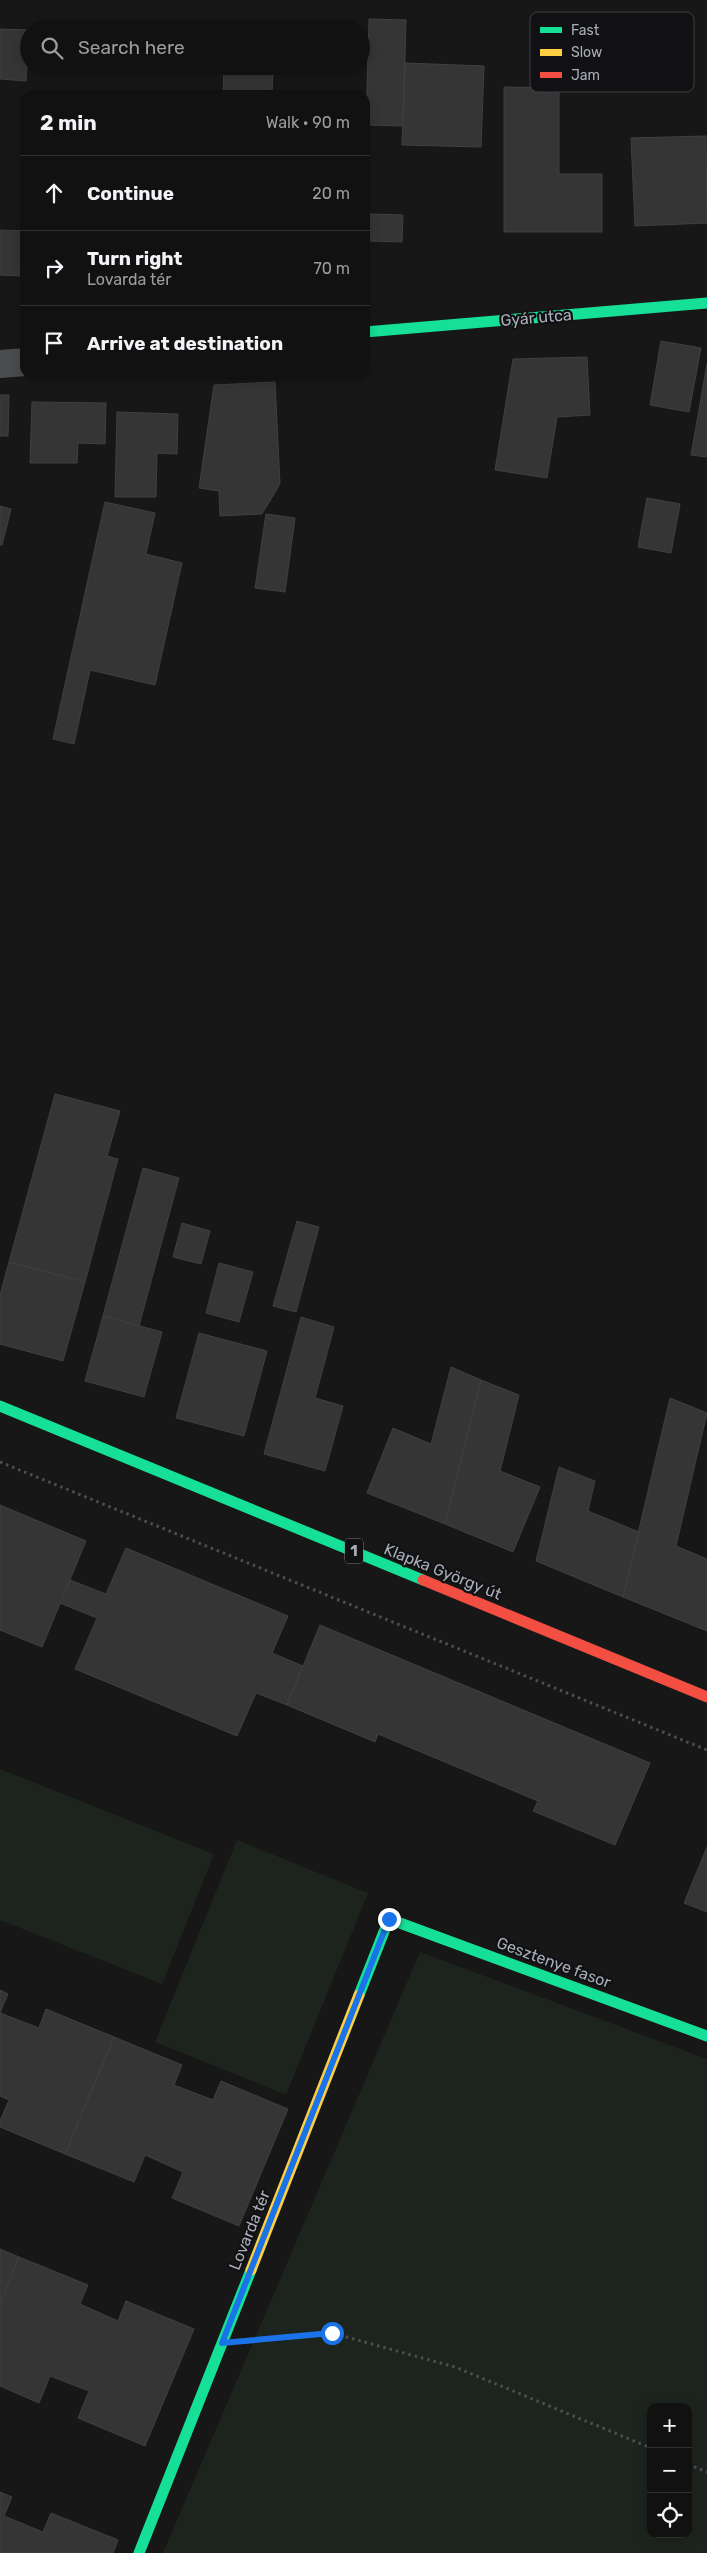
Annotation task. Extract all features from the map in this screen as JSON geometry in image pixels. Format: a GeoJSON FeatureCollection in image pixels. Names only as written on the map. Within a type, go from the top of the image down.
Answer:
{"type":"FeatureCollection","features":[{"type":"Feature","properties":{"kind":"street","name":"Gyár utca"},"geometry":{"type":"LineString","coordinates":[[370,332],[707,303]]}},
{"type":"Feature","properties":{"kind":"street"},"geometry":{"type":"LineString","coordinates":[[0,364],[20,362]]}},
{"type":"Feature","properties":{"kind":"street","name":"Klapka György út"},"geometry":{"type":"LineString","coordinates":[[0,1406],[707,1697]]}},
{"type":"Feature","properties":{"kind":"street","name":"Gesztenye fasor"},"geometry":{"type":"LineString","coordinates":[[389,1919],[707,2036]]}},
{"type":"Feature","properties":{"kind":"street","name":"Lovarda tér"},"geometry":{"type":"LineString","coordinates":[[139,2553],[389,1919]]}},
{"type":"Feature","properties":{"kind":"path"},"geometry":{"type":"LineString","coordinates":[[0,1462],[707,1750]]}},
{"type":"Feature","properties":{"kind":"path"},"geometry":{"type":"LineString","coordinates":[[222,2343],[332,2333],[455,2367],[647,2446]]}},
{"type":"Feature","properties":{"kind":"path"},"geometry":{"type":"LineString","coordinates":[[692,2466],[707,2472]]}},
{"type":"Feature","properties":{"kind":"shaded area"},"geometry":{"type":"Polygon","coordinates":[[[0,1769],[214,1854],[162,1984],[0,1920],[0,1769]]]}},
{"type":"Feature","properties":{"kind":"shaded area"},"geometry":{"type":"Polygon","coordinates":[[[237,1840],[368,1893],[286,2095],[155,2042],[237,1840]]]}},
{"type":"Feature","properties":{"kind":"shaded area"},"geometry":{"type":"Polygon","coordinates":[[[420,1952],[707,2059],[707,2553],[163,2553],[420,1952]]]}},
{"type":"Feature","properties":{"kind":"building"},"geometry":{"type":"Polygon","coordinates":[[[369,20],[406,20],[403,126],[370,125],[370,90],[367,90],[367,75],[370,75],[369,20]]]}},
{"type":"Feature","properties":{"kind":"building"},"geometry":{"type":"Polygon","coordinates":[[[0,29],[20,30],[20,75],[26,75],[26,81],[0,79],[0,29]]]}},
{"type":"Feature","properties":{"kind":"building"},"geometry":{"type":"Polygon","coordinates":[[[405,63],[484,66],[481,147],[402,145],[405,63]]]}},
{"type":"Feature","properties":{"kind":"building"},"geometry":{"type":"Polygon","coordinates":[[[224,75],[273,75],[272,90],[223,90],[224,75]]]}},
{"type":"Feature","properties":{"kind":"building"},"geometry":{"type":"Polygon","coordinates":[[[504,87],[530,87],[530,92],[559,92],[559,174],[602,174],[602,232],[504,232],[504,87]]]}},
{"type":"Feature","properties":{"kind":"building"},"geometry":{"type":"Polygon","coordinates":[[[706,136],[707,223],[635,226],[631,138],[706,136]]]}},
{"type":"Feature","properties":{"kind":"building"},"geometry":{"type":"Polygon","coordinates":[[[370,214],[403,215],[402,242],[370,241],[370,214]]]}},
{"type":"Feature","properties":{"kind":"building"},"geometry":{"type":"Polygon","coordinates":[[[0,230],[20,231],[20,276],[0,275],[0,230]]]}},
{"type":"Feature","properties":{"kind":"building"},"geometry":{"type":"Polygon","coordinates":[[[661,341],[701,348],[689,412],[650,405],[661,341]]]}},
{"type":"Feature","properties":{"kind":"building"},"geometry":{"type":"Polygon","coordinates":[[[587,357],[590,415],[557,417],[547,478],[495,470],[513,359],[587,357]]]}},
{"type":"Feature","properties":{"kind":"building"},"geometry":{"type":"Polygon","coordinates":[[[707,364],[707,457],[691,455],[707,364]]]}},
{"type":"Feature","properties":{"kind":"building"},"geometry":{"type":"Polygon","coordinates":[[[275,382],[280,484],[262,514],[220,516],[219,491],[199,488],[214,385],[275,382]]]}},
{"type":"Feature","properties":{"kind":"building"},"geometry":{"type":"Polygon","coordinates":[[[0,395],[9,395],[8,436],[0,436],[0,395]]]}},
{"type":"Feature","properties":{"kind":"building"},"geometry":{"type":"Polygon","coordinates":[[[32,402],[106,403],[105,444],[78,443],[77,463],[30,463],[32,402]]]}},
{"type":"Feature","properties":{"kind":"building"},"geometry":{"type":"Polygon","coordinates":[[[117,412],[178,414],[177,454],[157,453],[156,497],[115,497],[117,412]]]}},
{"type":"Feature","properties":{"kind":"building"},"geometry":{"type":"Polygon","coordinates":[[[647,498],[680,504],[671,553],[638,547],[647,498]]]}},
{"type":"Feature","properties":{"kind":"building"},"geometry":{"type":"Polygon","coordinates":[[[105,502],[155,513],[146,554],[182,563],[155,685],[90,670],[74,744],[53,739],[105,502]]]}},
{"type":"Feature","properties":{"kind":"building"},"geometry":{"type":"Polygon","coordinates":[[[0,506],[11,509],[2,545],[0,545],[0,506]]]}},
{"type":"Feature","properties":{"kind":"building"},"geometry":{"type":"Polygon","coordinates":[[[266,514],[295,518],[285,592],[255,588],[266,514]]]}},
{"type":"Feature","properties":{"kind":"building"},"geometry":{"type":"Polygon","coordinates":[[[55,1094],[120,1111],[107,1156],[118,1159],[85,1282],[9,1262],[55,1094]]]}},
{"type":"Feature","properties":{"kind":"building"},"geometry":{"type":"Polygon","coordinates":[[[143,1168],[179,1178],[139,1326],[103,1316],[143,1168]]]}},
{"type":"Feature","properties":{"kind":"building"},"geometry":{"type":"Polygon","coordinates":[[[297,1221],[319,1227],[296,1312],[273,1306],[297,1221]]]}},
{"type":"Feature","properties":{"kind":"building"},"geometry":{"type":"Polygon","coordinates":[[[182,1223],[210,1231],[201,1264],[173,1257],[182,1223]]]}},
{"type":"Feature","properties":{"kind":"building"},"geometry":{"type":"Polygon","coordinates":[[[9,1262],[85,1282],[63,1361],[0,1344],[0,1295],[9,1262]]]}},
{"type":"Feature","properties":{"kind":"building"},"geometry":{"type":"Polygon","coordinates":[[[219,1263],[253,1272],[239,1322],[206,1313],[219,1263]]]}},
{"type":"Feature","properties":{"kind":"building"},"geometry":{"type":"Polygon","coordinates":[[[103,1316],[162,1332],[144,1397],[85,1381],[103,1316]]]}},
{"type":"Feature","properties":{"kind":"building"},"geometry":{"type":"Polygon","coordinates":[[[301,1317],[334,1327],[315,1398],[343,1406],[325,1471],[264,1454],[301,1317]]]}},
{"type":"Feature","properties":{"kind":"building"},"geometry":{"type":"Polygon","coordinates":[[[199,1333],[267,1351],[244,1436],[176,1418],[199,1333]]]}},
{"type":"Feature","properties":{"kind":"building"},"geometry":{"type":"Polygon","coordinates":[[[451,1367],[481,1380],[445,1524],[367,1493],[393,1428],[431,1444],[451,1367]]]}},
{"type":"Feature","properties":{"kind":"building"},"geometry":{"type":"Polygon","coordinates":[[[481,1380],[519,1395],[500,1471],[540,1487],[513,1552],[445,1524],[481,1380]]]}},
{"type":"Feature","properties":{"kind":"building"},"geometry":{"type":"Polygon","coordinates":[[[670,1398],[707,1413],[676,1546],[707,1559],[707,1631],[623,1597],[670,1398]]]}},
{"type":"Feature","properties":{"kind":"building"},"geometry":{"type":"Polygon","coordinates":[[[559,1467],[595,1481],[588,1511],[639,1532],[623,1597],[536,1561],[559,1467]]]}},
{"type":"Feature","properties":{"kind":"building"},"geometry":{"type":"Polygon","coordinates":[[[0,1505],[86,1541],[42,1647],[0,1630],[0,1505]]]}},
{"type":"Feature","properties":{"kind":"building"},"geometry":{"type":"Polygon","coordinates":[[[126,1548],[288,1616],[272,1653],[303,1666],[287,1705],[256,1693],[237,1736],[75,1669],[97,1618],[60,1603],[70,1580],[106,1594],[126,1548]]]}},
{"type":"Feature","properties":{"kind":"building"},"geometry":{"type":"Polygon","coordinates":[[[320,1625],[650,1763],[615,1845],[533,1811],[538,1801],[378,1734],[375,1742],[287,1705],[320,1625]]]}},
{"type":"Feature","properties":{"kind":"building"},"geometry":{"type":"Polygon","coordinates":[[[707,1847],[707,1912],[684,1903],[707,1847]]]}},
{"type":"Feature","properties":{"kind":"building"},"geometry":{"type":"Polygon","coordinates":[[[0,1990],[8,1994],[0,2013],[0,1990]]]}},
{"type":"Feature","properties":{"kind":"building"},"geometry":{"type":"Polygon","coordinates":[[[46,2009],[114,2037],[65,2154],[0,2127],[0,2121],[9,2100],[0,2096],[0,2013],[39,2028],[46,2009]]]}},
{"type":"Feature","properties":{"kind":"building"},"geometry":{"type":"Polygon","coordinates":[[[114,2037],[182,2065],[174,2085],[213,2100],[221,2081],[288,2109],[239,2226],[172,2198],[183,2172],[145,2155],[134,2182],[65,2154],[114,2037]]]}},
{"type":"Feature","properties":{"kind":"building"},"geometry":{"type":"Polygon","coordinates":[[[0,2249],[19,2257],[0,2304],[0,2249]]]}},
{"type":"Feature","properties":{"kind":"building"},"geometry":{"type":"Polygon","coordinates":[[[19,2257],[88,2285],[80,2304],[118,2321],[126,2301],[194,2329],[145,2446],[78,2418],[89,2391],[50,2376],[39,2403],[0,2386],[0,2304],[19,2257]]]}},
{"type":"Feature","properties":{"kind":"building"},"geometry":{"type":"Polygon","coordinates":[[[0,2492],[12,2497],[4,2516],[43,2532],[51,2513],[118,2540],[113,2553],[0,2553],[0,2492]]]}},
{"type":"Feature","properties":{"kind":"traffic: fast"},"geometry":{"type":"LineString","coordinates":[[370,332],[707,303]]}},
{"type":"Feature","properties":{"kind":"traffic: fast"},"geometry":{"type":"LineString","coordinates":[[0,1406],[423,1580]]}},
{"type":"Feature","properties":{"kind":"traffic: fast"},"geometry":{"type":"LineString","coordinates":[[359,1995],[389,1919],[707,2036]]}},
{"type":"Feature","properties":{"kind":"traffic: fast"},"geometry":{"type":"LineString","coordinates":[[139,2553],[251,2270]]}},
{"type":"Feature","properties":{"kind":"traffic: slow"},"geometry":{"type":"LineString","coordinates":[[251,2270],[359,1995]]}},
{"type":"Feature","properties":{"kind":"traffic: jam"},"geometry":{"type":"LineString","coordinates":[[423,1580],[707,1697]]}},
{"type":"Feature","properties":{"kind":"route"},"geometry":{"type":"LineString","coordinates":[[332,2333],[222,2343],[389,1919]]}}]}
